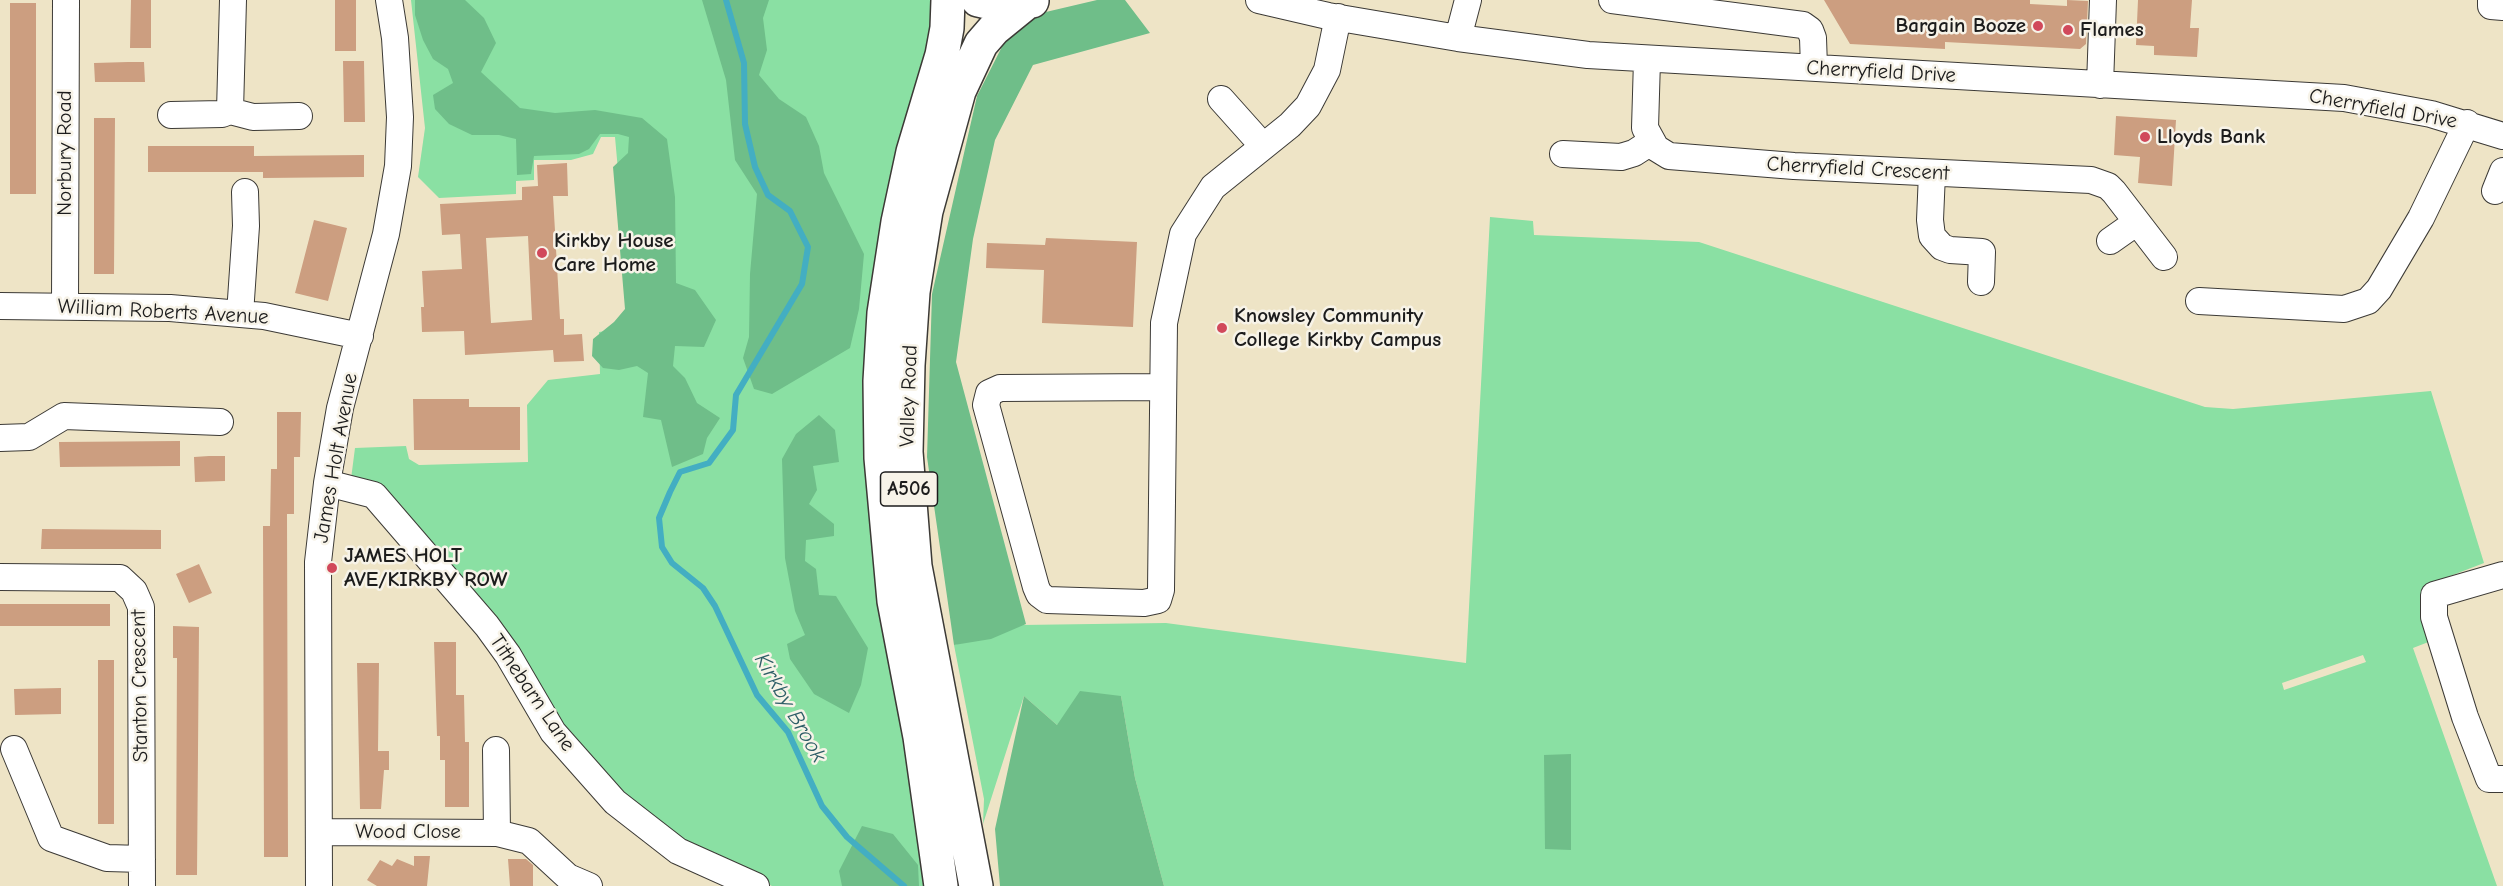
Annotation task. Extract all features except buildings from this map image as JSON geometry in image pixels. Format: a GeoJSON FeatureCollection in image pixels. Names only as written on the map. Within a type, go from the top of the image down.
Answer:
{"type":"FeatureCollection","features":[{"type":"Feature","properties":{"kind":"main road","name":"Valley Road"},"geometry":{"type":"LineString","coordinates":[[940,883],[920,737],[894,601],[881,458],[880,381],[884,313],[898,222],[913,152],[942,55],[947,28],[948,0]]}},
{"type":"Feature","properties":{"kind":"main road","name":"A506"},"geometry":{"type":"LineString","coordinates":[[978,0],[1004,6],[1030,2]]}},
{"type":"Feature","properties":{"kind":"main road","name":"Valley Road"},"geometry":{"type":"LineString","coordinates":[[976,886],[915,566],[906,453],[908,365],[913,292],[926,211],[959,91],[981,44],[994,29],[1030,2]]}},
{"type":"Feature","properties":{"kind":"street","name":"Norbury Road"},"geometry":{"type":"LineString","coordinates":[[64,305],[66,0]]}},
{"type":"Feature","properties":{"kind":"street"},"geometry":{"type":"LineString","coordinates":[[230,111],[233,0]]}},
{"type":"Feature","properties":{"kind":"street","name":"James Holt Avenue"},"geometry":{"type":"LineString","coordinates":[[319,886],[318,562],[327,483],[340,408],[386,234],[398,166],[399,106],[395,38],[389,0]]}},
{"type":"Feature","properties":{"kind":"street","name":"Cherryfield Drive"},"geometry":{"type":"LineString","coordinates":[[1259,0],[1338,17],[1458,38],[1566,53],[1647,60],[2344,98],[2467,123],[2503,136]]}},
{"type":"Feature","properties":{"kind":"street"},"geometry":{"type":"LineString","coordinates":[[1458,38],[1468,0]]}},
{"type":"Feature","properties":{"kind":"street"},"geometry":{"type":"LineString","coordinates":[[1612,0],[1803,25],[1810,30],[1814,38],[1814,68]]}},
{"type":"Feature","properties":{"kind":"street"},"geometry":{"type":"LineString","coordinates":[[2100,85],[2103,0]]}},
{"type":"Feature","properties":{"kind":"street"},"geometry":{"type":"LineString","coordinates":[[2491,0],[2491,6],[2503,7]]}},
{"type":"Feature","properties":{"kind":"street"},"geometry":{"type":"LineString","coordinates":[[1163,387],[1000,388],[989,393],[986,405],[1036,587],[1039,594],[1047,600],[1144,603],[1158,600],[1161,590],[1164,323],[1183,234],[1213,187],[1290,125],[1308,106],[1320,86],[1331,52],[1338,17]]}},
{"type":"Feature","properties":{"kind":"street"},"geometry":{"type":"LineString","coordinates":[[1563,154],[1621,157],[1634,153],[1651,142],[1644,118],[1647,60]]}},
{"type":"Feature","properties":{"kind":"street"},"geometry":{"type":"LineString","coordinates":[[1221,99],[1263,146]]}},
{"type":"Feature","properties":{"kind":"street"},"geometry":{"type":"LineString","coordinates":[[171,116],[222,114],[230,111],[253,117],[299,116]]}},
{"type":"Feature","properties":{"kind":"street"},"geometry":{"type":"LineString","coordinates":[[2199,301],[2344,309],[2368,301],[2379,289],[2421,218],[2467,123]]}},
{"type":"Feature","properties":{"kind":"street","name":"Cherryfield Crescent"},"geometry":{"type":"LineString","coordinates":[[1651,142],[1662,153],[1677,158],[2099,182],[2114,192],[2164,257]]}},
{"type":"Feature","properties":{"kind":"street"},"geometry":{"type":"LineString","coordinates":[[1932,173],[1930,220],[1932,236],[1942,247],[1950,250],[1982,252],[1981,282]]}},
{"type":"Feature","properties":{"kind":"street"},"geometry":{"type":"LineString","coordinates":[[240,314],[246,226],[245,192]]}},
{"type":"Feature","properties":{"kind":"street"},"geometry":{"type":"LineString","coordinates":[[2110,241],[2137,222]]}},
{"type":"Feature","properties":{"kind":"street","name":"William Roberts Avenue"},"geometry":{"type":"LineString","coordinates":[[0,306],[170,308],[264,316],[360,336]]}},
{"type":"Feature","properties":{"kind":"street"},"geometry":{"type":"LineString","coordinates":[[0,438],[29,437],[64,416],[220,422]]}},
{"type":"Feature","properties":{"kind":"street","name":"Tithebarn Lane"},"geometry":{"type":"LineString","coordinates":[[327,483],[374,495],[487,626],[508,656],[553,732],[615,802],[678,851],[756,886]]}},
{"type":"Feature","properties":{"kind":"street"},"geometry":{"type":"LineString","coordinates":[[2503,575],[2434,595],[2434,617],[2462,706],[2489,778],[2503,779]]}},
{"type":"Feature","properties":{"kind":"street","name":"Stanton Crescent"},"geometry":{"type":"LineString","coordinates":[[0,577],[120,578],[134,591],[141,607],[142,886]]}},
{"type":"Feature","properties":{"kind":"street"},"geometry":{"type":"LineString","coordinates":[[14,749],[51,838],[107,858],[142,859]]}},
{"type":"Feature","properties":{"kind":"street"},"geometry":{"type":"LineString","coordinates":[[497,833],[502,766]]}},
{"type":"Feature","properties":{"kind":"street","name":"Wood Close"},"geometry":{"type":"LineString","coordinates":[[320,832],[497,833],[529,841],[573,883]]}},
{"type":"Feature","properties":{"kind":"green space"},"geometry":{"type":"Polygon","coordinates":[[[411,0],[932,0],[934,28],[898,154],[932,886],[772,886],[666,830],[623,795],[585,758],[402,506],[380,488],[351,479],[355,448],[406,446],[409,459],[419,465],[528,462],[527,405],[548,380],[600,374],[599,332],[632,327],[615,137],[601,137],[593,154],[571,160],[534,160],[534,180],[516,181],[516,194],[439,198],[418,177],[425,128],[411,0]]]}},
{"type":"Feature","properties":{"kind":"green space"},"geometry":{"type":"Polygon","coordinates":[[[415,0],[465,0],[484,18],[496,43],[481,72],[520,108],[555,113],[595,110],[642,118],[667,139],[675,197],[676,283],[695,290],[716,320],[704,347],[675,346],[673,366],[685,378],[697,403],[720,418],[707,438],[703,454],[672,467],[661,420],[643,417],[648,373],[637,366],[619,370],[603,368],[592,356],[593,339],[614,322],[625,309],[613,167],[628,153],[629,137],[618,134],[600,134],[589,149],[579,154],[534,156],[531,174],[517,175],[516,139],[499,135],[472,135],[449,124],[435,109],[433,95],[453,83],[448,69],[433,59],[423,40],[415,15],[415,0]]]}},
{"type":"Feature","properties":{"kind":"green space"},"geometry":{"type":"Polygon","coordinates":[[[702,0],[769,0],[763,18],[767,50],[759,75],[779,99],[806,117],[819,146],[824,173],[864,254],[859,309],[850,348],[772,394],[754,389],[743,358],[749,337],[750,274],[757,194],[735,160],[726,80],[702,0]]]}},
{"type":"Feature","properties":{"kind":"green space"},"geometry":{"type":"Polygon","coordinates":[[[1097,0],[1125,0],[1150,33],[1033,65],[995,140],[973,239],[956,362],[1026,624],[991,639],[954,645],[927,457],[932,294],[977,96],[1016,19],[1097,0]]]}},
{"type":"Feature","properties":{"kind":"green space"},"geometry":{"type":"Polygon","coordinates":[[[1490,217],[1533,221],[1534,235],[1699,242],[2205,407],[2233,409],[2431,391],[2484,563],[2432,583],[2421,603],[2421,612],[2431,641],[2413,648],[2497,886],[1164,886],[1135,778],[1121,696],[1057,725],[1024,696],[983,824],[984,799],[954,645],[1021,625],[1166,623],[1466,663],[1490,217]],[[2363,655],[2282,683],[2284,690],[2366,662],[2363,655]]]}},
{"type":"Feature","properties":{"kind":"green space"},"geometry":{"type":"Polygon","coordinates":[[[819,415],[835,430],[839,462],[813,466],[817,490],[809,504],[834,524],[834,536],[806,540],[805,561],[816,569],[819,595],[836,596],[868,648],[861,685],[849,713],[814,694],[790,659],[787,644],[805,635],[795,611],[785,558],[782,459],[796,434],[819,415]]]}},
{"type":"Feature","properties":{"kind":"green space"},"geometry":{"type":"Polygon","coordinates":[[[1080,691],[1121,696],[1135,778],[1164,886],[1000,886],[995,829],[1024,696],[1057,725],[1080,691]]]}},
{"type":"Feature","properties":{"kind":"green space"},"geometry":{"type":"Polygon","coordinates":[[[1571,754],[1571,850],[1545,849],[1544,755],[1571,754]]]}},
{"type":"Feature","properties":{"kind":"green space"},"geometry":{"type":"Polygon","coordinates":[[[862,826],[893,834],[918,865],[919,886],[842,886],[839,871],[862,826]]]}},
{"type":"Feature","properties":{"kind":"waterway","name":"Kirkby Brook"},"geometry":{"type":"LineString","coordinates":[[726,0],[744,63],[745,124],[755,167],[768,195],[790,211],[808,247],[802,284],[736,395],[733,430],[709,463],[680,472],[670,492],[659,518],[662,547],[672,563],[703,588],[715,606],[757,695],[788,732],[822,806],[847,837],[904,886]]}},
{"type":"Feature","properties":{"kind":"place","name":"Bargain Booze"},"geometry":{"type":"Point","coordinates":[2038,26]}},
{"type":"Feature","properties":{"kind":"place","name":"Flames"},"geometry":{"type":"Point","coordinates":[2068,30]}},
{"type":"Feature","properties":{"kind":"place","name":"Lloyds Bank"},"geometry":{"type":"Point","coordinates":[2145,137]}},
{"type":"Feature","properties":{"kind":"place","name":"Kirkby House Care Home"},"geometry":{"type":"Point","coordinates":[542,253]}},
{"type":"Feature","properties":{"kind":"place","name":"Knowsley Community College Kirkby Campus"},"geometry":{"type":"Point","coordinates":[1222,328]}},
{"type":"Feature","properties":{"kind":"place","name":"JAMES HOLT AVE/KIRKBY ROW"},"geometry":{"type":"Point","coordinates":[332,568]}}]}
